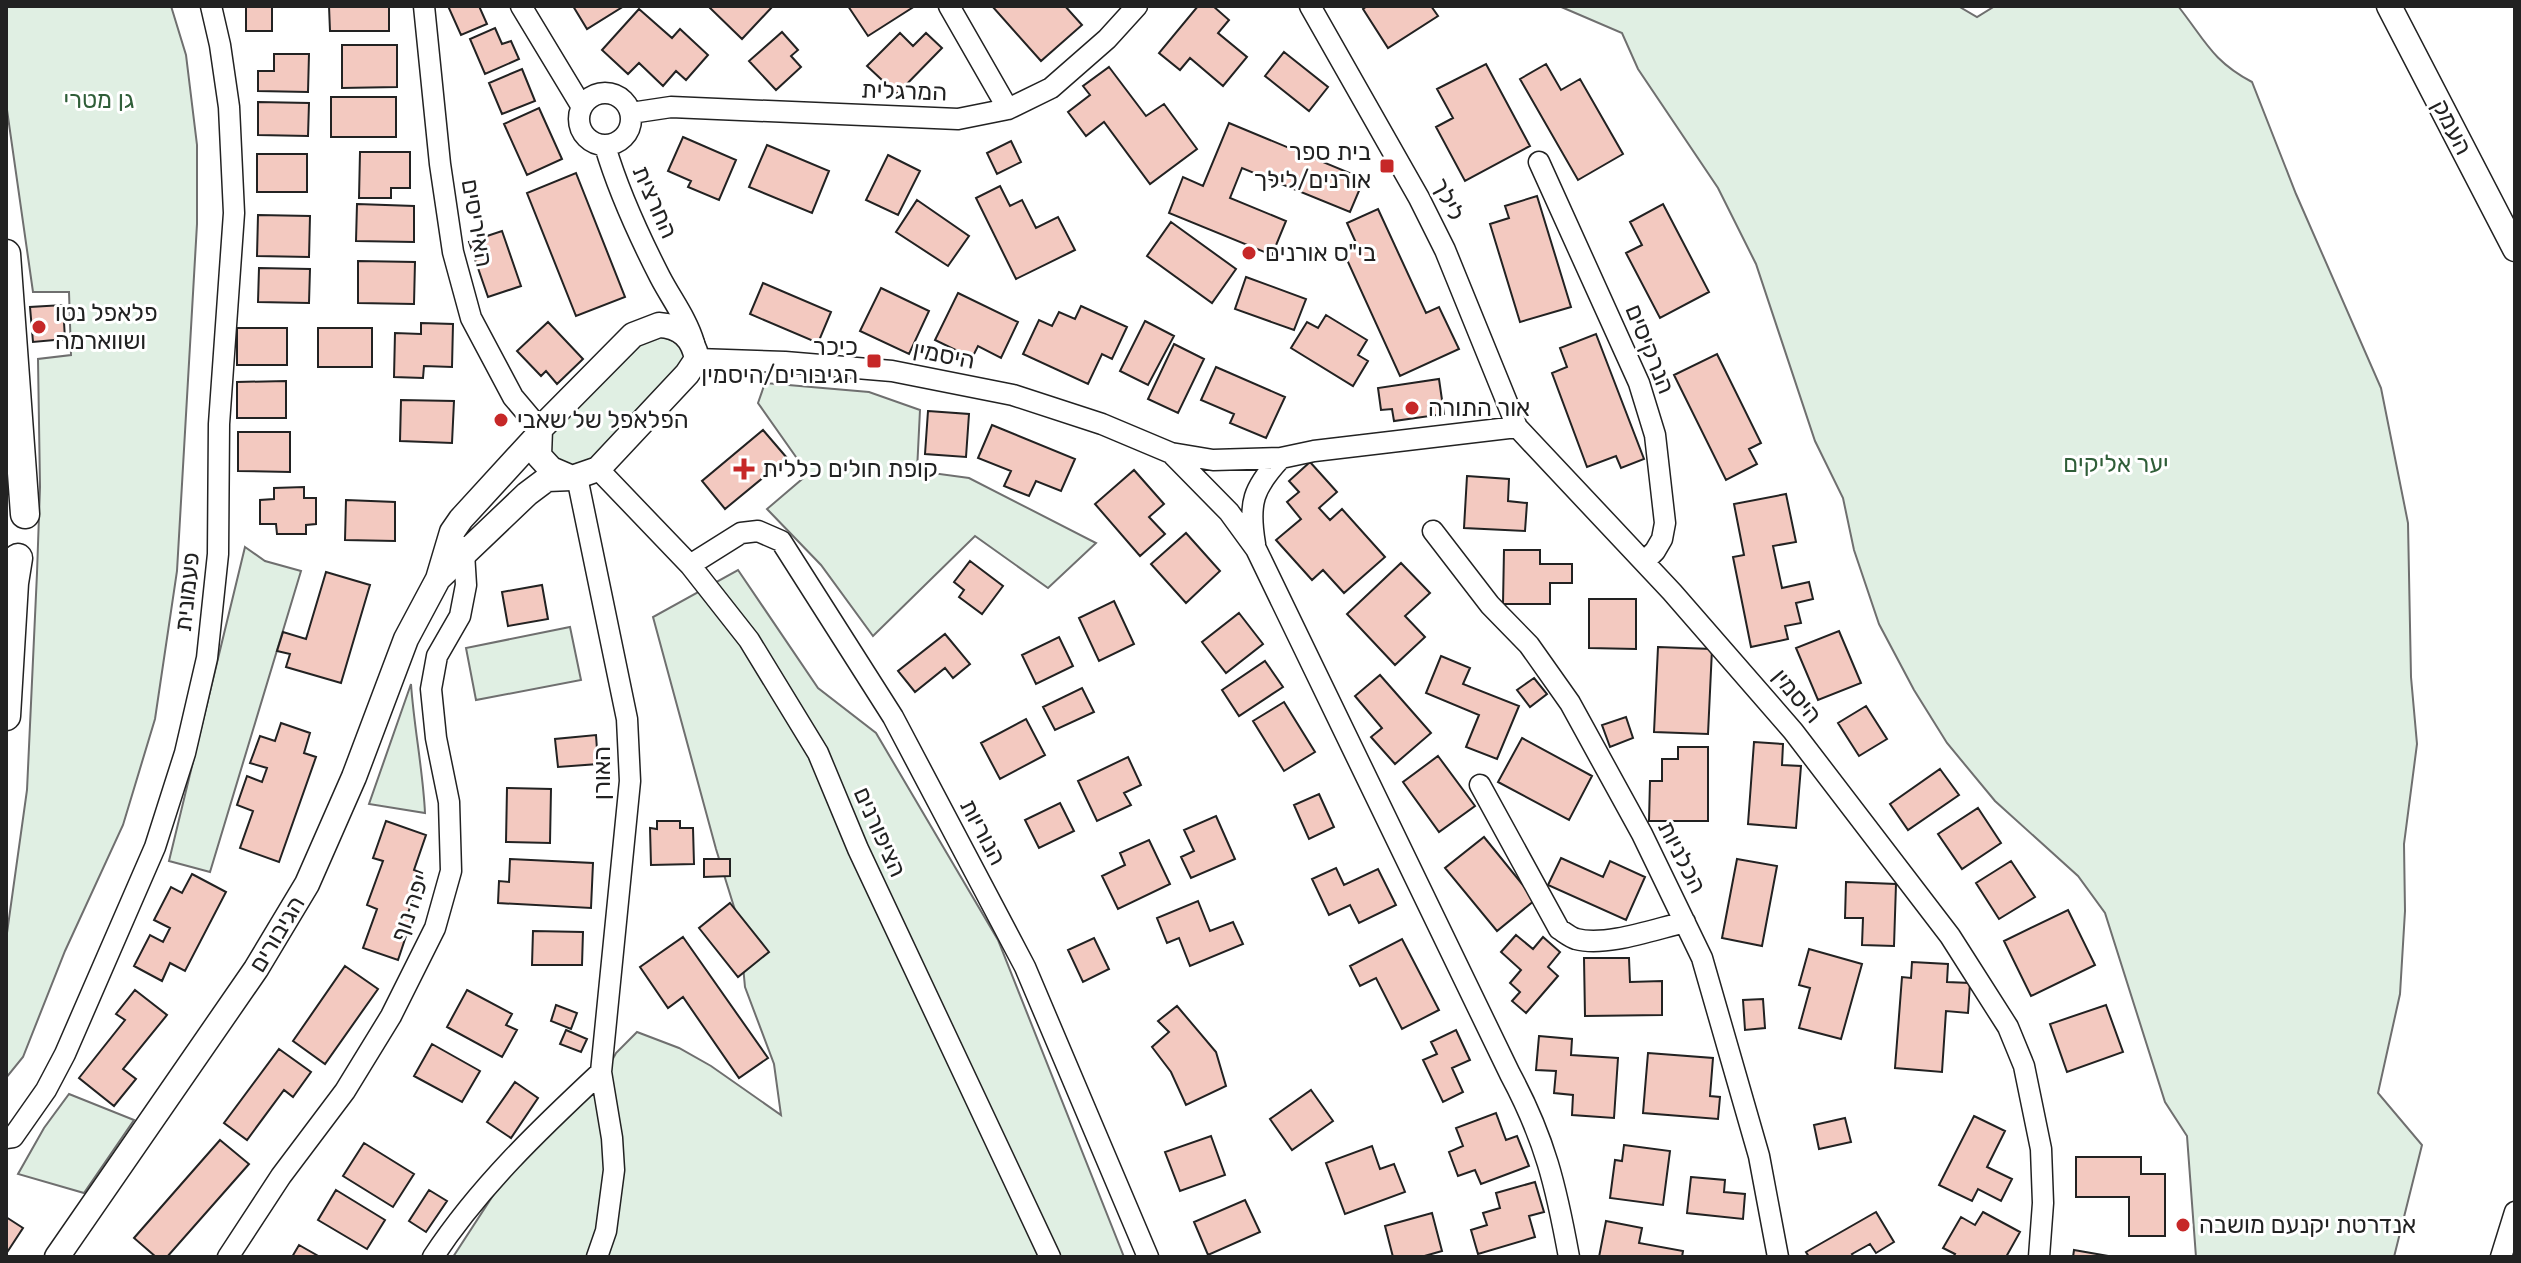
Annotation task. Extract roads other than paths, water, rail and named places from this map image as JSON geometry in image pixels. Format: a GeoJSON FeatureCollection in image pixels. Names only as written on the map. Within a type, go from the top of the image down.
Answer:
{"type":"FeatureCollection","features":[{"type":"Feature","properties":{"kind":"main road"},"geometry":{"type":"LineString","coordinates":[[6,254],[15,508],[30,538],[28,546],[12,561],[6,716]]}},
{"type":"Feature","properties":{"kind":"street","name":"פעמונית"},"geometry":{"type":"LineString","coordinates":[[6,1138],[13,1137],[38,1102],[65,1054],[155,847],[185,753],[207,658],[218,554],[219,424],[234,213],[229,107],[211,6]]}},
{"type":"Feature","properties":{"kind":"street","name":"האיריסים"},"geometry":{"type":"LineString","coordinates":[[424,6],[440,164],[453,252],[467,305],[513,397],[539,432]]}},
{"type":"Feature","properties":{"kind":"street"},"geometry":{"type":"LineString","coordinates":[[521,6],[582,107],[580,125],[583,134],[605,146],[624,138],[629,131],[631,113],[627,104],[613,94],[595,95],[582,107]]}},
{"type":"Feature","properties":{"kind":"street"},"geometry":{"type":"LineString","coordinates":[[949,6],[1008,109]]}},
{"type":"Feature","properties":{"kind":"street","name":"המרגלית"},"geometry":{"type":"LineString","coordinates":[[631,113],[671,107],[958,119],[1008,109],[1051,88],[1107,39],[1137,6]]}},
{"type":"Feature","properties":{"kind":"street","name":"לילך"},"geometry":{"type":"LineString","coordinates":[[1310,6],[1419,198],[1445,250],[1517,427]]}},
{"type":"Feature","properties":{"kind":"street","name":"העמק"},"geometry":{"type":"LineString","coordinates":[[2389,6],[2515,249]]}},
{"type":"Feature","properties":{"kind":"street","name":"החרצית"},"geometry":{"type":"LineString","coordinates":[[605,146],[612,169],[661,278],[686,321],[695,351]]}},
{"type":"Feature","properties":{"kind":"street","name":"הנרקיסים"},"geometry":{"type":"LineString","coordinates":[[1539,162],[1639,383],[1655,435],[1665,523],[1662,539],[1644,562]]}},
{"type":"Feature","properties":{"kind":"street","name":"החרצית"},"geometry":{"type":"LineString","coordinates":[[633,335],[659,319],[661,278]]}},
{"type":"Feature","properties":{"kind":"street"},"geometry":{"type":"LineString","coordinates":[[539,432],[539,456],[543,462],[560,474],[582,474],[687,374],[695,351],[681,331],[668,326],[647,327],[633,335]]}},
{"type":"Feature","properties":{"kind":"street","name":"הגיבורים"},"geometry":{"type":"LineString","coordinates":[[57,1257],[256,969],[307,884],[354,777],[406,639],[458,543],[461,519],[539,432],[633,335]]}},
{"type":"Feature","properties":{"kind":"street","name":"היסמין"},"geometry":{"type":"LineString","coordinates":[[695,351],[892,371],[1013,395],[1102,424],[1171,453],[1213,460],[1281,458],[1314,451],[1517,427],[1644,562],[1793,731],[1950,936],[2008,1027],[2024,1066],[2041,1149],[2043,1203],[2039,1257]]}},
{"type":"Feature","properties":{"kind":"street","name":"היסמין"},"geometry":{"type":"LineString","coordinates":[[1171,453],[1229,512],[1256,549],[1496,1046],[1533,1116],[1559,1201],[1569,1257]]}},
{"type":"Feature","properties":{"kind":"street","name":"היסמין"},"geometry":{"type":"LineString","coordinates":[[1256,549],[1250,515],[1254,497],[1261,480],[1281,458]]}},
{"type":"Feature","properties":{"kind":"street","name":"הגיבורים"},"geometry":{"type":"LineString","coordinates":[[458,543],[547,479],[582,474]]}},
{"type":"Feature","properties":{"kind":"street","name":"הציפורנים"},"geometry":{"type":"LineString","coordinates":[[582,474],[690,565],[749,640],[818,753],[858,849],[1050,1257]]}},
{"type":"Feature","properties":{"kind":"street","name":"האורן"},"geometry":{"type":"LineString","coordinates":[[582,474],[627,719],[629,766],[627,821],[601,1072],[614,1170],[606,1231],[597,1257]]}},
{"type":"Feature","properties":{"kind":"street","name":"הנוריות"},"geometry":{"type":"LineString","coordinates":[[690,565],[741,533],[758,531],[781,541],[893,717],[1025,967],[1148,1257]]}},
{"type":"Feature","properties":{"kind":"street","name":"הכלניות"},"geometry":{"type":"LineString","coordinates":[[1433,531],[1490,605],[1529,645],[1570,703],[1629,810],[1685,922],[1702,958],[1759,1156],[1778,1257]]}},
{"type":"Feature","properties":{"kind":"street","name":"יפה נוף"},"geometry":{"type":"LineString","coordinates":[[228,1257],[281,1176],[345,1091],[391,1016],[435,928],[451,871],[449,802],[436,738],[431,689],[437,656],[460,616],[466,585],[458,543]]}},
{"type":"Feature","properties":{"kind":"street"},"geometry":{"type":"LineString","coordinates":[[1480,785],[1559,929],[1574,939],[1592,940],[1685,922]]}},
{"type":"Feature","properties":{"kind":"street"},"geometry":{"type":"LineString","coordinates":[[433,1257],[457,1221],[532,1138],[601,1072]]}},
{"type":"Feature","properties":{"kind":"street"},"geometry":{"type":"LineString","coordinates":[[2501,1257],[2515,1212]]}},
{"type":"Feature","properties":{"kind":"place","name":"בית ספר אורנים/לילך"},"geometry":{"type":"Point","coordinates":[1387,166]}},
{"type":"Feature","properties":{"kind":"place","name":"בי\"ס אורנים"},"geometry":{"type":"Point","coordinates":[1249,253]}},
{"type":"Feature","properties":{"kind":"place","name":"פלאפל נטו ושווארמה"},"geometry":{"type":"Point","coordinates":[39,327]}},
{"type":"Feature","properties":{"kind":"place","name":"כיכר הגיבורים/היסמין"},"geometry":{"type":"Point","coordinates":[874,361]}},
{"type":"Feature","properties":{"kind":"place","name":"אור התורה"},"geometry":{"type":"Point","coordinates":[1412,408]}},
{"type":"Feature","properties":{"kind":"place","name":"הפלאפל של שאבי"},"geometry":{"type":"Point","coordinates":[501,420]}},
{"type":"Feature","properties":{"kind":"place","name":"קופת חולים כללית"},"geometry":{"type":"Point","coordinates":[744,469]}},
{"type":"Feature","properties":{"kind":"place","name":"אנדרטת יקנעם מושבה"},"geometry":{"type":"Point","coordinates":[2183,1225]}},
{"type":"Feature","properties":{"kind":"park label","name":"גן מטרי"},"geometry":{"type":"Point","coordinates":[99,100]}},
{"type":"Feature","properties":{"kind":"park label","name":"יער אליקים"},"geometry":{"type":"Point","coordinates":[2116,464]}}]}
